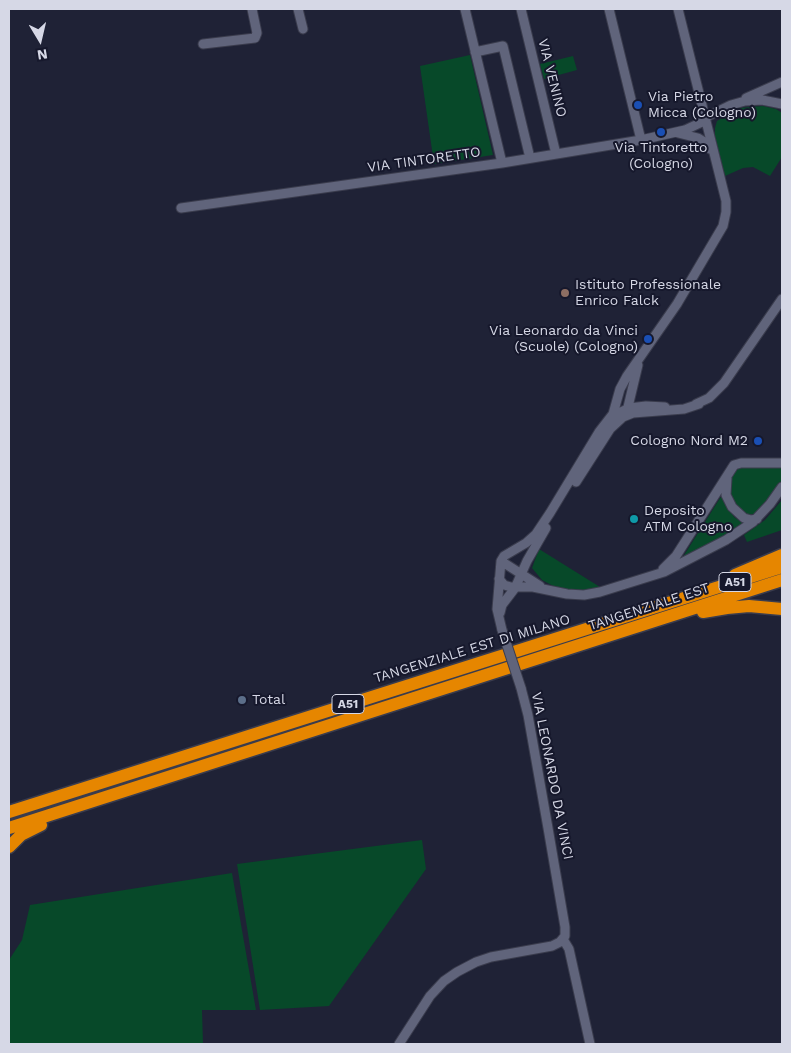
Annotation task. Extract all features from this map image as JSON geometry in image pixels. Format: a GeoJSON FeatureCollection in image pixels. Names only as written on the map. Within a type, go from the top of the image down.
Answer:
{"type":"FeatureCollection","features":[{"type":"Feature","properties":{"kind":"highway"},"geometry":{"type":"LineString","coordinates":[[687,598],[782,555]]}},
{"type":"Feature","properties":{"kind":"highway","name":"TANGENZIALE EST"},"geometry":{"type":"LineString","coordinates":[[687,598],[782,567]]}},
{"type":"Feature","properties":{"kind":"highway","name":"TANGENZIALE EST"},"geometry":{"type":"LineString","coordinates":[[554,653],[782,580]]}},
{"type":"Feature","properties":{"kind":"highway","name":"TANGENZIALE EST DI MILANO"},"geometry":{"type":"LineString","coordinates":[[9,812],[687,598]]}},
{"type":"Feature","properties":{"kind":"highway"},"geometry":{"type":"LineString","coordinates":[[554,653],[707,611],[749,606],[782,609]]}},
{"type":"Feature","properties":{"kind":"highway","name":"TANGENZIALE EST DI MILANO"},"geometry":{"type":"LineString","coordinates":[[9,828],[554,653]]}},
{"type":"Feature","properties":{"kind":"highway"},"geometry":{"type":"LineString","coordinates":[[9,847],[15,840],[31,830],[86,809],[137,786]]}},
{"type":"Feature","properties":{"kind":"street"},"geometry":{"type":"LineString","coordinates":[[203,44],[254,38],[257,33],[252,9]]}},
{"type":"Feature","properties":{"kind":"street"},"geometry":{"type":"LineString","coordinates":[[298,9],[303,29]]}},
{"type":"Feature","properties":{"kind":"street"},"geometry":{"type":"LineString","coordinates":[[465,9],[502,163]]}},
{"type":"Feature","properties":{"kind":"street","name":"VIA VENINO"},"geometry":{"type":"LineString","coordinates":[[521,9],[556,154]]}},
{"type":"Feature","properties":{"kind":"street"},"geometry":{"type":"LineString","coordinates":[[609,9],[642,140]]}},
{"type":"Feature","properties":{"kind":"street"},"geometry":{"type":"LineString","coordinates":[[544,589],[501,561],[504,556],[526,543],[536,534],[599,432],[611,417],[627,376],[677,304],[724,226],[726,201],[712,152],[678,9]]}},
{"type":"Feature","properties":{"kind":"street"},"geometry":{"type":"LineString","coordinates":[[475,52],[503,46],[530,158]]}},
{"type":"Feature","properties":{"kind":"street","name":"VIA TINTORETTO"},"geometry":{"type":"LineString","coordinates":[[181,208],[502,163],[642,140],[672,133],[782,82]]}},
{"type":"Feature","properties":{"kind":"street","name":"VIA TINTORETTO"},"geometry":{"type":"LineString","coordinates":[[731,105],[757,100],[782,104]]}},
{"type":"Feature","properties":{"kind":"street"},"geometry":{"type":"LineString","coordinates":[[672,133],[698,138],[706,143],[712,152]]}},
{"type":"Feature","properties":{"kind":"street"},"geometry":{"type":"LineString","coordinates":[[618,398],[620,404],[628,411],[684,409],[709,398],[724,383],[782,299]]}},
{"type":"Feature","properties":{"kind":"street"},"geometry":{"type":"LineString","coordinates":[[499,621],[502,606],[515,588],[526,561],[544,530],[605,436],[628,411],[639,360]]}},
{"type":"Feature","properties":{"kind":"street"},"geometry":{"type":"LineString","coordinates":[[633,389],[640,399],[653,406]]}},
{"type":"Feature","properties":{"kind":"street"},"geometry":{"type":"LineString","coordinates":[[611,417],[653,406],[683,407],[699,404]]}},
{"type":"Feature","properties":{"kind":"street"},"geometry":{"type":"LineString","coordinates":[[654,575],[666,567],[676,556],[732,467],[741,462],[782,463]]}},
{"type":"Feature","properties":{"kind":"street"},"geometry":{"type":"LineString","coordinates":[[732,467],[726,484],[728,502],[741,516],[752,520],[756,519]]}},
{"type":"Feature","properties":{"kind":"street"},"geometry":{"type":"LineString","coordinates":[[499,579],[504,585],[515,588],[533,587],[567,594],[584,595],[600,592],[654,575],[671,569],[740,532],[770,504],[782,487]]}},
{"type":"Feature","properties":{"kind":"street","name":"VIA LEONARDO DA VINCI"},"geometry":{"type":"LineString","coordinates":[[501,561],[497,603],[499,621],[528,715],[565,923],[565,933],[562,939]]}},
{"type":"Feature","properties":{"kind":"street"},"geometry":{"type":"LineString","coordinates":[[526,561],[529,572],[544,589]]}},
{"type":"Feature","properties":{"kind":"street"},"geometry":{"type":"LineString","coordinates":[[399,1044],[430,996],[444,981],[457,972],[486,958],[552,946],[562,939],[568,949],[590,1044]]}},
{"type":"Feature","properties":{"kind":"green space"},"geometry":{"type":"Polygon","coordinates":[[[470,55],[493,155],[434,164],[420,66],[470,55]]]}},
{"type":"Feature","properties":{"kind":"green space"},"geometry":{"type":"Polygon","coordinates":[[[573,56],[577,70],[544,79],[540,64],[573,56]]]}},
{"type":"Feature","properties":{"kind":"green space"},"geometry":{"type":"Polygon","coordinates":[[[763,106],[776,109],[782,113],[782,157],[770,176],[753,167],[743,168],[725,176],[715,136],[717,121],[739,108],[763,106]]]}},
{"type":"Feature","properties":{"kind":"green space"},"geometry":{"type":"Polygon","coordinates":[[[746,465],[782,466],[782,480],[765,504],[754,514],[745,515],[734,505],[730,494],[730,480],[736,470],[746,465]]]}},
{"type":"Feature","properties":{"kind":"green space"},"geometry":{"type":"Polygon","coordinates":[[[722,495],[734,517],[746,525],[681,560],[722,495]]]}},
{"type":"Feature","properties":{"kind":"green space"},"geometry":{"type":"Polygon","coordinates":[[[782,500],[782,530],[747,542],[744,535],[765,520],[782,500]]]}},
{"type":"Feature","properties":{"kind":"green space"},"geometry":{"type":"Polygon","coordinates":[[[539,549],[600,587],[592,590],[561,590],[542,580],[532,568],[539,549]]]}},
{"type":"Feature","properties":{"kind":"green space"},"geometry":{"type":"Polygon","coordinates":[[[422,840],[426,869],[329,1006],[260,1010],[237,864],[422,840]]]}},
{"type":"Feature","properties":{"kind":"green space"},"geometry":{"type":"Polygon","coordinates":[[[232,873],[256,1010],[202,1010],[203,1044],[9,1044],[9,960],[22,940],[30,905],[232,873]]]}},
{"type":"Feature","properties":{"kind":"place","name":"Via Pietro Micca (Cologno)"},"geometry":{"type":"Point","coordinates":[638,105]}},
{"type":"Feature","properties":{"kind":"place","name":"Via Tintoretto (Cologno)"},"geometry":{"type":"Point","coordinates":[661,132]}},
{"type":"Feature","properties":{"kind":"place","name":"Istituto Professionale Enrico Falck"},"geometry":{"type":"Point","coordinates":[565,293]}},
{"type":"Feature","properties":{"kind":"place","name":"Via Leonardo da Vinci (Scuole) (Cologno)"},"geometry":{"type":"Point","coordinates":[648,339]}},
{"type":"Feature","properties":{"kind":"place","name":"Cologno Nord M2"},"geometry":{"type":"Point","coordinates":[758,441]}},
{"type":"Feature","properties":{"kind":"place","name":"Deposito ATM Cologno"},"geometry":{"type":"Point","coordinates":[634,519]}},
{"type":"Feature","properties":{"kind":"place","name":"Total"},"geometry":{"type":"Point","coordinates":[242,700]}}]}
